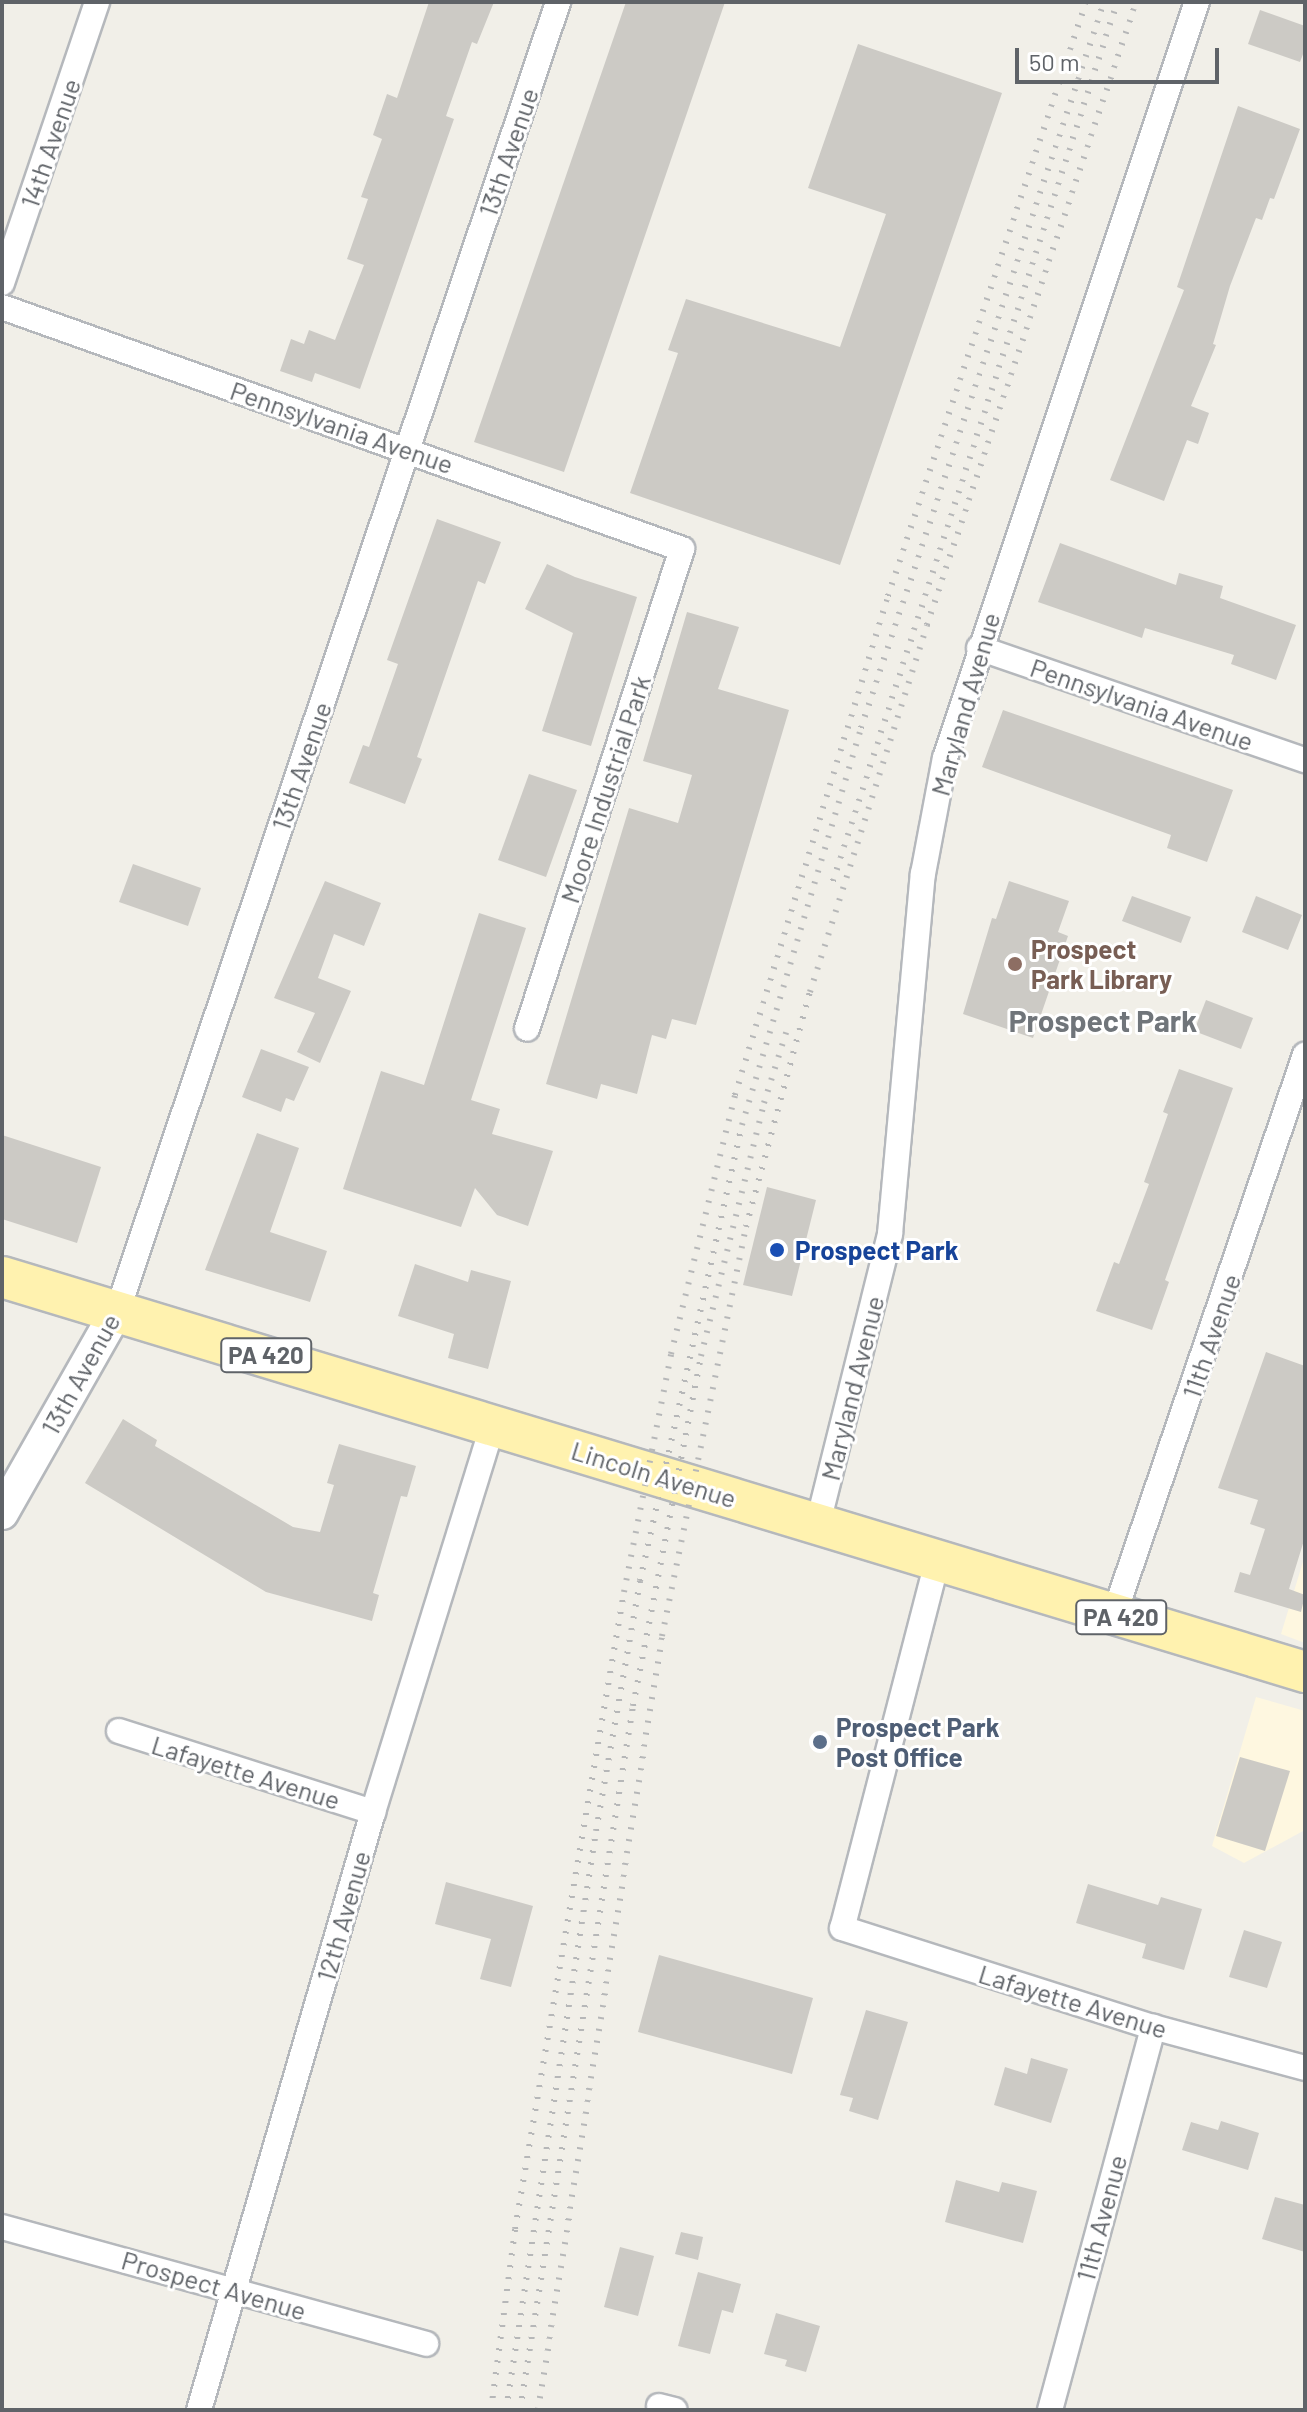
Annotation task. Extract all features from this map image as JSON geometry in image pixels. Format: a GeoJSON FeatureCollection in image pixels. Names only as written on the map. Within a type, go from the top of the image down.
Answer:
{"type":"FeatureCollection","features":[{"type":"Feature","properties":{"kind":"main road","name":"Lincoln Avenue"},"geometry":{"type":"LineString","coordinates":[[2,1277],[118,1309],[1305,1672]]}},
{"type":"Feature","properties":{"kind":"street","name":"14th Avenue"},"geometry":{"type":"LineString","coordinates":[[2,283],[97,2]]}},
{"type":"Feature","properties":{"kind":"street","name":"13th Avenue"},"geometry":{"type":"LineString","coordinates":[[2,1513],[118,1309],[558,2]]}},
{"type":"Feature","properties":{"kind":"street","name":"Maryland Avenue"},"geometry":{"type":"LineString","coordinates":[[818,1523],[890,1234],[923,874],[945,758],[979,648],[1197,2]]}},
{"type":"Feature","properties":{"kind":"street","name":"Pennsylvania Avenue"},"geometry":{"type":"LineString","coordinates":[[2,307],[682,549]]}},
{"type":"Feature","properties":{"kind":"street","name":"Moore Industrial Park"},"geometry":{"type":"LineString","coordinates":[[527,1029],[682,549]]}},
{"type":"Feature","properties":{"kind":"street","name":"Pennsylvania Avenue"},"geometry":{"type":"LineString","coordinates":[[979,648],[1305,760]]}},
{"type":"Feature","properties":{"kind":"street","name":"11th Avenue"},"geometry":{"type":"LineString","coordinates":[[1114,1615],[1305,1055]]}},
{"type":"Feature","properties":{"kind":"street","name":"12th Avenue"},"geometry":{"type":"LineString","coordinates":[[199,2410],[373,1812],[493,1425]]}},
{"type":"Feature","properties":{"kind":"street","name":"Lafayette Avenue"},"geometry":{"type":"LineString","coordinates":[[938,1558],[842,1928],[1153,2027],[1305,2068]]}},
{"type":"Feature","properties":{"kind":"street","name":"Lafayette Avenue"},"geometry":{"type":"LineString","coordinates":[[119,1731],[373,1812]]}},
{"type":"Feature","properties":{"kind":"street","name":"11th Avenue"},"geometry":{"type":"LineString","coordinates":[[1050,2410],[1153,2027]]}},
{"type":"Feature","properties":{"kind":"street","name":"Prospect Avenue"},"geometry":{"type":"LineString","coordinates":[[2,2227],[426,2344]]}},
{"type":"Feature","properties":{"kind":"shaded area"},"geometry":{"type":"Polygon","coordinates":[[[1305,1555],[1305,1643],[1281,1634],[1305,1555]]]}},
{"type":"Feature","properties":{"kind":"shaded area"},"geometry":{"type":"Polygon","coordinates":[[[1256,1697],[1305,1711],[1305,1830],[1244,1863],[1212,1846],[1256,1697]]]}},
{"type":"Feature","properties":{"kind":"building"},"geometry":{"type":"Polygon","coordinates":[[[429,2],[494,2],[477,44],[472,42],[446,116],[454,119],[360,389],[315,373],[312,382],[280,371],[291,339],[304,344],[309,330],[335,340],[364,265],[347,259],[368,199],[361,197],[382,139],[373,135],[387,94],[397,98],[429,2]]]}},
{"type":"Feature","properties":{"kind":"building"},"geometry":{"type":"Polygon","coordinates":[[[626,2],[725,2],[564,472],[474,442],[626,2]]]}},
{"type":"Feature","properties":{"kind":"building"},"geometry":{"type":"Polygon","coordinates":[[[1260,10],[1305,26],[1305,49],[1300,62],[1248,44],[1260,10]]]}},
{"type":"Feature","properties":{"kind":"building"},"geometry":{"type":"Polygon","coordinates":[[[858,44],[1002,93],[840,565],[630,493],[678,353],[668,350],[686,299],[840,347],[886,214],[808,188],[858,44]]]}},
{"type":"Feature","properties":{"kind":"building"},"geometry":{"type":"Polygon","coordinates":[[[1238,106],[1300,129],[1274,199],[1270,198],[1262,220],[1256,218],[1230,286],[1213,344],[1216,345],[1191,406],[1209,413],[1198,444],[1187,440],[1164,501],[1110,480],[1184,290],[1177,287],[1238,106]]]}},
{"type":"Feature","properties":{"kind":"building"},"geometry":{"type":"Polygon","coordinates":[[[437,519],[501,542],[485,584],[478,581],[417,757],[422,759],[405,804],[349,783],[363,745],[369,747],[398,664],[387,660],[437,519]]]}},
{"type":"Feature","properties":{"kind":"building"},"geometry":{"type":"Polygon","coordinates":[[[1060,543],[1176,585],[1179,573],[1223,586],[1220,598],[1296,625],[1276,680],[1231,664],[1234,655],[1145,628],[1142,638],[1038,602],[1060,543]]]}},
{"type":"Feature","properties":{"kind":"building"},"geometry":{"type":"Polygon","coordinates":[[[547,564],[575,577],[637,597],[591,746],[542,731],[573,633],[525,609],[547,564]]]}},
{"type":"Feature","properties":{"kind":"building"},"geometry":{"type":"Polygon","coordinates":[[[687,612],[739,627],[718,689],[789,710],[696,1025],[672,1019],[666,1039],[652,1035],[637,1094],[601,1084],[597,1099],[546,1084],[629,808],[678,823],[692,775],[643,761],[687,612]]]}},
{"type":"Feature","properties":{"kind":"building"},"geometry":{"type":"Polygon","coordinates":[[[1003,710],[1233,790],[1207,862],[1167,848],[1171,835],[982,767],[1003,710]]]}},
{"type":"Feature","properties":{"kind":"building"},"geometry":{"type":"Polygon","coordinates":[[[529,774],[577,790],[546,877],[498,860],[529,774]]]}},
{"type":"Feature","properties":{"kind":"building"},"geometry":{"type":"Polygon","coordinates":[[[133,864],[201,888],[188,926],[119,902],[133,864]]]}},
{"type":"Feature","properties":{"kind":"building"},"geometry":{"type":"Polygon","coordinates":[[[325,881],[381,903],[364,946],[334,934],[318,978],[351,991],[320,1063],[297,1052],[315,1013],[274,998],[325,881]]]}},
{"type":"Feature","properties":{"kind":"building"},"geometry":{"type":"Polygon","coordinates":[[[1009,881],[1069,901],[1058,932],[1068,936],[1033,1038],[963,1014],[992,918],[996,919],[1009,881]]]}},
{"type":"Feature","properties":{"kind":"building"},"geometry":{"type":"Polygon","coordinates":[[[1132,896],[1191,917],[1181,943],[1122,921],[1132,896]]]}},
{"type":"Feature","properties":{"kind":"building"},"geometry":{"type":"Polygon","coordinates":[[[1256,896],[1302,915],[1288,950],[1242,932],[1256,896]]]}},
{"type":"Feature","properties":{"kind":"building"},"geometry":{"type":"Polygon","coordinates":[[[479,913],[526,928],[471,1100],[500,1109],[492,1134],[553,1151],[528,1226],[497,1215],[475,1188],[461,1227],[343,1189],[381,1071],[424,1085],[479,913]]]}},
{"type":"Feature","properties":{"kind":"building"},"geometry":{"type":"Polygon","coordinates":[[[1206,1000],[1253,1018],[1241,1049],[1194,1031],[1206,1000]]]}},
{"type":"Feature","properties":{"kind":"building"},"geometry":{"type":"Polygon","coordinates":[[[261,1049],[309,1067],[294,1101],[286,1098],[281,1112],[242,1097],[261,1049]]]}},
{"type":"Feature","properties":{"kind":"building"},"geometry":{"type":"Polygon","coordinates":[[[1179,1069],[1233,1088],[1165,1280],[1169,1282],[1152,1330],[1096,1311],[1114,1262],[1119,1264],[1149,1184],[1144,1182],[1168,1114],[1163,1112],[1179,1069]]]}},
{"type":"Feature","properties":{"kind":"building"},"geometry":{"type":"Polygon","coordinates":[[[257,1133],[299,1148],[270,1232],[327,1251],[310,1302],[205,1270],[257,1133]]]}},
{"type":"Feature","properties":{"kind":"building"},"geometry":{"type":"Polygon","coordinates":[[[2,1135],[101,1167],[77,1243],[2,1219],[2,1135]]]}},
{"type":"Feature","properties":{"kind":"building"},"geometry":{"type":"Polygon","coordinates":[[[767,1187],[816,1200],[792,1296],[743,1285],[767,1187]]]}},
{"type":"Feature","properties":{"kind":"building"},"geometry":{"type":"Polygon","coordinates":[[[415,1264],[468,1282],[471,1270],[511,1281],[488,1369],[448,1358],[454,1334],[398,1316],[415,1264]]]}},
{"type":"Feature","properties":{"kind":"building"},"geometry":{"type":"Polygon","coordinates":[[[1266,1352],[1305,1366],[1305,1537],[1289,1589],[1305,1595],[1301,1612],[1234,1592],[1240,1572],[1250,1575],[1265,1529],[1250,1524],[1258,1500],[1218,1488],[1266,1352]]]}},
{"type":"Feature","properties":{"kind":"building"},"geometry":{"type":"Polygon","coordinates":[[[123,1419],[157,1440],[155,1446],[293,1527],[320,1532],[334,1485],[327,1483],[339,1444],[416,1466],[407,1497],[401,1496],[373,1593],[379,1595],[372,1621],[266,1592],[85,1483],[123,1419]]]}},
{"type":"Feature","properties":{"kind":"building"},"geometry":{"type":"Polygon","coordinates":[[[1240,1757],[1290,1771],[1265,1851],[1216,1836],[1240,1757]]]}},
{"type":"Feature","properties":{"kind":"building"},"geometry":{"type":"Polygon","coordinates":[[[446,1882],[533,1906],[511,1987],[480,1979],[491,1939],[435,1924],[446,1882]]]}},
{"type":"Feature","properties":{"kind":"building"},"geometry":{"type":"Polygon","coordinates":[[[1088,1884],[1158,1905],[1161,1897],[1202,1909],[1184,1970],[1142,1958],[1146,1944],[1076,1923],[1088,1884]]]}},
{"type":"Feature","properties":{"kind":"building"},"geometry":{"type":"Polygon","coordinates":[[[1244,1930],[1282,1942],[1267,1988],[1229,1977],[1244,1930]]]}},
{"type":"Feature","properties":{"kind":"building"},"geometry":{"type":"Polygon","coordinates":[[[659,1955],[813,1998],[792,2074],[638,2032],[659,1955]]]}},
{"type":"Feature","properties":{"kind":"building"},"geometry":{"type":"Polygon","coordinates":[[[866,2010],[908,2022],[878,2120],[849,2111],[853,2098],[840,2095],[866,2010]]]}},
{"type":"Feature","properties":{"kind":"building"},"geometry":{"type":"Polygon","coordinates":[[[1031,2058],[1068,2069],[1051,2123],[994,2105],[1005,2067],[1027,2074],[1031,2058]]]}},
{"type":"Feature","properties":{"kind":"building"},"geometry":{"type":"Polygon","coordinates":[[[1221,2121],[1259,2133],[1248,2170],[1182,2150],[1191,2122],[1218,2130],[1221,2121]]]}},
{"type":"Feature","properties":{"kind":"building"},"geometry":{"type":"Polygon","coordinates":[[[956,2180],[999,2192],[1002,2182],[1037,2191],[1023,2243],[945,2222],[956,2180]]]}},
{"type":"Feature","properties":{"kind":"building"},"geometry":{"type":"Polygon","coordinates":[[[1275,2197],[1305,2205],[1305,2252],[1262,2239],[1275,2197]]]}},
{"type":"Feature","properties":{"kind":"building"},"geometry":{"type":"Polygon","coordinates":[[[681,2232],[703,2237],[698,2260],[675,2254],[681,2232]]]}},
{"type":"Feature","properties":{"kind":"building"},"geometry":{"type":"Polygon","coordinates":[[[620,2247],[654,2256],[638,2316],[604,2307],[620,2247]]]}},
{"type":"Feature","properties":{"kind":"building"},"geometry":{"type":"Polygon","coordinates":[[[698,2272],[741,2284],[733,2313],[722,2310],[710,2354],[678,2346],[698,2272]]]}},
{"type":"Feature","properties":{"kind":"building"},"geometry":{"type":"Polygon","coordinates":[[[776,2313],[820,2326],[806,2372],[785,2366],[787,2360],[764,2354],[776,2313]]]}},
{"type":"Feature","properties":{"kind":"railway"},"geometry":{"type":"LineString","coordinates":[[491,2410],[515,2229],[624,1592],[671,1354],[735,1095],[888,596],[1086,2]]}},
{"type":"Feature","properties":{"kind":"railway"},"geometry":{"type":"LineString","coordinates":[[506,2410],[596,1831],[640,1581],[742,1125],[861,728],[1104,2]]}},
{"type":"Feature","properties":{"kind":"railway"},"geometry":{"type":"LineString","coordinates":[[833,881],[1117,2]]}},
{"type":"Feature","properties":{"kind":"railway"},"geometry":{"type":"LineString","coordinates":[[538,2410],[662,1636],[746,1227],[810,992],[927,625],[1136,2]]}},
{"type":"Feature","properties":{"kind":"railway"},"geometry":{"type":"LineString","coordinates":[[520,2410],[633,1706],[701,1356],[764,1103],[789,1023]]}},
{"type":"Feature","properties":{"kind":"place","name":"Prospect Park Library"},"geometry":{"type":"Point","coordinates":[1015,964]}},
{"type":"Feature","properties":{"kind":"place","name":"Prospect Park"},"geometry":{"type":"Point","coordinates":[777,1250]}},
{"type":"Feature","properties":{"kind":"place","name":"Prospect Park Post Office"},"geometry":{"type":"Point","coordinates":[820,1742]}},
{"type":"Feature","properties":{"kind":"district","name":"Prospect Park"},"geometry":{"type":"Point","coordinates":[1103,1020]}}]}
